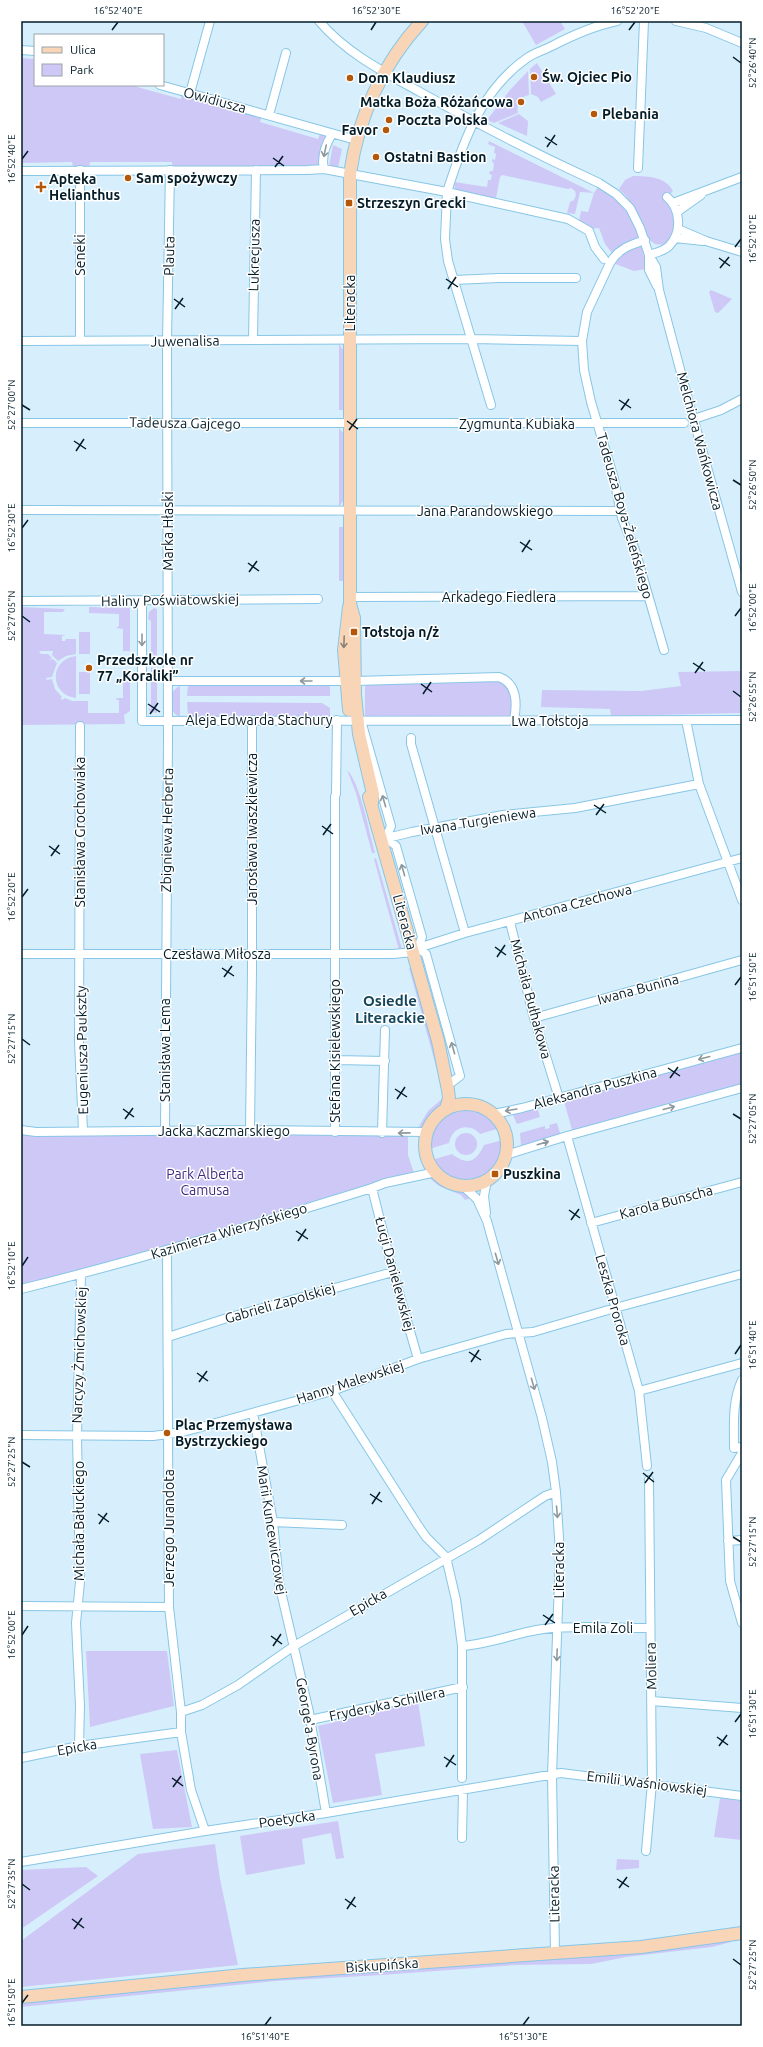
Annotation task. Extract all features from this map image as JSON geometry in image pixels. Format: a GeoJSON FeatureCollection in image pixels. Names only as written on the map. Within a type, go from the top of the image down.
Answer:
{"type":"FeatureCollection","features":[{"type":"Feature","properties":{"kind":"street"},"geometry":{"type":"LineString","coordinates":[[190,93],[210,21]]}},
{"type":"Feature","properties":{"kind":"street","name":"Melchiora Wańkowicza"},"geometry":{"type":"LineString","coordinates":[[319,21],[348,48],[384,72],[473,122],[611,190],[630,208],[645,240],[649,255],[648,270],[659,290],[742,592]]}},
{"type":"Feature","properties":{"kind":"street","name":"Literacka"},"geometry":{"type":"LineString","coordinates":[[422,21],[403,43],[384,72],[368,105],[356,140],[350,174],[350,601],[344,636],[356,720],[354,754],[384,839],[438,1042],[448,1090],[448,1103],[446,1109]]}},
{"type":"Feature","properties":{"kind":"street"},"geometry":{"type":"LineString","coordinates":[[491,405],[448,261],[445,239],[447,192],[458,156],[473,122],[484,103],[501,83],[528,57],[538,54],[580,31],[617,21]]}},
{"type":"Feature","properties":{"kind":"street"},"geometry":{"type":"LineString","coordinates":[[638,168],[644,21]]}},
{"type":"Feature","properties":{"kind":"street"},"geometry":{"type":"LineString","coordinates":[[676,21],[706,28],[742,43]]}},
{"type":"Feature","properties":{"kind":"street"},"geometry":{"type":"LineString","coordinates":[[21,50],[34,51]]}},
{"type":"Feature","properties":{"kind":"street"},"geometry":{"type":"LineString","coordinates":[[269,115],[286,53]]}},
{"type":"Feature","properties":{"kind":"street","name":"Owidiusza"},"geometry":{"type":"LineString","coordinates":[[164,86],[356,140]]}},
{"type":"Feature","properties":{"kind":"street"},"geometry":{"type":"LineString","coordinates":[[324,168],[322,163],[326,143],[332,134]]}},
{"type":"Feature","properties":{"kind":"street"},"geometry":{"type":"LineString","coordinates":[[21,170],[317,170],[324,168],[447,192],[568,219],[589,231],[595,247],[604,259]]}},
{"type":"Feature","properties":{"kind":"street","name":"Seneki"},"geometry":{"type":"LineString","coordinates":[[80,170],[80,340]]}},
{"type":"Feature","properties":{"kind":"street","name":"Plauta"},"geometry":{"type":"LineString","coordinates":[[167,341],[170,170]]}},
{"type":"Feature","properties":{"kind":"street","name":"Lukrecjusza"},"geometry":{"type":"LineString","coordinates":[[253,340],[256,170]]}},
{"type":"Feature","properties":{"kind":"street"},"geometry":{"type":"LineString","coordinates":[[649,255],[665,249],[675,238],[678,229],[677,212],[670,200],[703,193],[742,177]]}},
{"type":"Feature","properties":{"kind":"street"},"geometry":{"type":"LineString","coordinates":[[677,212],[703,193]]}},
{"type":"Feature","properties":{"kind":"street"},"geometry":{"type":"LineString","coordinates":[[678,229],[706,241],[742,252]]}},
{"type":"Feature","properties":{"kind":"street"},"geometry":{"type":"LineString","coordinates":[[675,238],[706,241]]}},
{"type":"Feature","properties":{"kind":"street","name":"Tadeusza Boya-Żeleńskiego"},"geometry":{"type":"LineString","coordinates":[[645,240],[622,249],[614,256],[587,312],[582,341],[586,382],[614,479],[620,511],[635,550],[664,650]]}},
{"type":"Feature","properties":{"kind":"street"},"geometry":{"type":"LineString","coordinates":[[454,280],[499,278],[576,278]]}},
{"type":"Feature","properties":{"kind":"street","name":"Juwenalisa"},"geometry":{"type":"LineString","coordinates":[[21,341],[472,339],[582,341]]}},
{"type":"Feature","properties":{"kind":"street","name":"Marka Hłaski"},"geometry":{"type":"LineString","coordinates":[[167,341],[168,721]]}},
{"type":"Feature","properties":{"kind":"street"},"geometry":{"type":"LineString","coordinates":[[694,420],[721,410],[742,399]]}},
{"type":"Feature","properties":{"kind":"street","name":"Tadeusza Gajcego"},"geometry":{"type":"LineString","coordinates":[[21,423],[350,423]]}},
{"type":"Feature","properties":{"kind":"street","name":"Zygmunta Kubiaka"},"geometry":{"type":"LineString","coordinates":[[350,423],[684,423]]}},
{"type":"Feature","properties":{"kind":"street","name":"Jana Parandowskiego"},"geometry":{"type":"LineString","coordinates":[[21,510],[167,509],[350,512],[620,511]]}},
{"type":"Feature","properties":{"kind":"street","name":"Arkadego Fiedlera"},"geometry":{"type":"LineString","coordinates":[[350,601],[648,596]]}},
{"type":"Feature","properties":{"kind":"street","name":"Haliny Poświatowskiej"},"geometry":{"type":"LineString","coordinates":[[21,601],[318,599]]}},
{"type":"Feature","properties":{"kind":"street","name":"Aleja Edwarda Stachury"},"geometry":{"type":"LineString","coordinates":[[142,601],[142,720],[356,720]]}},
{"type":"Feature","properties":{"kind":"street"},"geometry":{"type":"LineString","coordinates":[[168,681],[350,681],[499,677],[509,682],[515,693],[514,721]]}},
{"type":"Feature","properties":{"kind":"street","name":"Jarosława Iwaszkiewicza"},"geometry":{"type":"LineString","coordinates":[[250,1130],[252,970],[252,720]]}},
{"type":"Feature","properties":{"kind":"street","name":"Stefana Kisielewskiego"},"geometry":{"type":"LineString","coordinates":[[336,1132],[335,938],[337,720]]}},
{"type":"Feature","properties":{"kind":"street"},"geometry":{"type":"LineString","coordinates":[[356,720],[391,826],[384,839]]}},
{"type":"Feature","properties":{"kind":"street","name":"Lwa Tołstoja"},"geometry":{"type":"LineString","coordinates":[[356,720],[742,720]]}},
{"type":"Feature","properties":{"kind":"street"},"geometry":{"type":"LineString","coordinates":[[686,720],[699,784],[742,900]]}},
{"type":"Feature","properties":{"kind":"street","name":"Zbigniewa Herberta"},"geometry":{"type":"LineString","coordinates":[[166,954],[168,721]]}},
{"type":"Feature","properties":{"kind":"street","name":"Stanisława Grochowiaka"},"geometry":{"type":"LineString","coordinates":[[80,726],[81,954]]}},
{"type":"Feature","properties":{"kind":"street"},"geometry":{"type":"LineString","coordinates":[[411,738],[411,744],[465,933]]}},
{"type":"Feature","properties":{"kind":"street","name":"Iwana Turgieniewa"},"geometry":{"type":"LineString","coordinates":[[384,839],[435,827],[503,815],[575,808],[699,784]]}},
{"type":"Feature","properties":{"kind":"street","name":"Antona Czechowa"},"geometry":{"type":"LineString","coordinates":[[414,950],[465,933],[742,858]]}},
{"type":"Feature","properties":{"kind":"street","name":"Michaiła Bułhakowa"},"geometry":{"type":"LineString","coordinates":[[510,922],[534,1018],[559,1098]]}},
{"type":"Feature","properties":{"kind":"street"},"geometry":{"type":"LineString","coordinates":[[414,950],[426,954],[460,1076],[452,1082]]}},
{"type":"Feature","properties":{"kind":"street","name":"Czesława Miłosza"},"geometry":{"type":"LineString","coordinates":[[21,954],[398,954],[414,950]]}},
{"type":"Feature","properties":{"kind":"street","name":"Eugeniusza Paukszty"},"geometry":{"type":"LineString","coordinates":[[81,954],[79,1042],[83,1130]]}},
{"type":"Feature","properties":{"kind":"street","name":"Stanisława Lema"},"geometry":{"type":"LineString","coordinates":[[165,1130],[166,954]]}},
{"type":"Feature","properties":{"kind":"street","name":"Iwana Bunina"},"geometry":{"type":"LineString","coordinates":[[534,1018],[742,960]]}},
{"type":"Feature","properties":{"kind":"street"},"geometry":{"type":"LineString","coordinates":[[382,1133],[385,1030]]}},
{"type":"Feature","properties":{"kind":"street","name":"Literacka"},"geometry":{"type":"LineString","coordinates":[[438,1042],[457,1095],[465,1103]]}},
{"type":"Feature","properties":{"kind":"street","name":"Aleksandra Puszkina"},"geometry":{"type":"LineString","coordinates":[[494,1114],[559,1098],[742,1048]]}},
{"type":"Feature","properties":{"kind":"street"},"geometry":{"type":"LineString","coordinates":[[336,1060],[384,1061]]}},
{"type":"Feature","properties":{"kind":"street"},"geometry":{"type":"LineString","coordinates":[[506,1155],[567,1136],[742,1088]]}},
{"type":"Feature","properties":{"kind":"street"},"geometry":{"type":"LineString","coordinates":[[465,1103],[475,1104],[494,1114],[505,1129],[508,1145],[502,1165],[487,1180],[479,1184],[463,1186],[448,1181],[436,1172],[426,1152],[427,1132],[434,1119],[446,1109],[465,1103]]}},
{"type":"Feature","properties":{"kind":"street","name":"Jacka Kaczmarskiego"},"geometry":{"type":"LineString","coordinates":[[21,1130],[36,1132],[83,1130],[250,1130],[382,1133],[427,1132]]}},
{"type":"Feature","properties":{"kind":"street","name":"Leszka Proroka"},"geometry":{"type":"LineString","coordinates":[[567,1136],[639,1391],[647,1466]]}},
{"type":"Feature","properties":{"kind":"street","name":"Kazimierza Wierzyńskiego"},"geometry":{"type":"LineString","coordinates":[[21,1289],[82,1274],[167,1250],[372,1188],[385,1182],[436,1172]]}},
{"type":"Feature","properties":{"kind":"street","name":"Literacka"},"geometry":{"type":"LineString","coordinates":[[487,1180],[484,1196],[487,1222]]}},
{"type":"Feature","properties":{"kind":"street","name":"Karola Bunscha"},"geometry":{"type":"LineString","coordinates":[[591,1223],[742,1182]]}},
{"type":"Feature","properties":{"kind":"street","name":"Literacka"},"geometry":{"type":"LineString","coordinates":[[463,1186],[477,1199],[487,1222],[542,1418],[552,1462],[556,1492],[560,1553],[552,1775],[555,1952]]}},
{"type":"Feature","properties":{"kind":"street","name":"Łucji Danielewskiej"},"geometry":{"type":"LineString","coordinates":[[372,1188],[393,1272],[418,1359]]}},
{"type":"Feature","properties":{"kind":"street","name":"Jerzego Jurandota"},"geometry":{"type":"LineString","coordinates":[[167,1250],[169,1607],[181,1712],[181,1732],[190,1790],[205,1831]]}},
{"type":"Feature","properties":{"kind":"street","name":"Gabrieli Zapolskiej"},"geometry":{"type":"LineString","coordinates":[[168,1337],[240,1314],[393,1272]]}},
{"type":"Feature","properties":{"kind":"street","name":"Narcyzy Żmichowskiej"},"geometry":{"type":"LineString","coordinates":[[77,1437],[82,1274]]}},
{"type":"Feature","properties":{"kind":"street","name":"Hanny Malewskiej"},"geometry":{"type":"LineString","coordinates":[[21,1435],[77,1437],[153,1436],[182,1432],[332,1391],[418,1359],[506,1334],[533,1332],[742,1274]]}},
{"type":"Feature","properties":{"kind":"street"},"geometry":{"type":"LineString","coordinates":[[639,1391],[742,1363]]}},
{"type":"Feature","properties":{"kind":"street"},"geometry":{"type":"LineString","coordinates":[[738,1447],[735,1411],[738,1389],[742,1380]]}},
{"type":"Feature","properties":{"kind":"street"},"geometry":{"type":"LineString","coordinates":[[332,1391],[417,1524],[426,1537],[446,1557],[456,1600],[462,1646],[462,1778]]}},
{"type":"Feature","properties":{"kind":"street","name":"Marii Kuncewiczowej"},"geometry":{"type":"LineString","coordinates":[[253,1413],[274,1522],[279,1583],[294,1646]]}},
{"type":"Feature","properties":{"kind":"street","name":"Michała Bałuckiego"},"geometry":{"type":"LineString","coordinates":[[77,1437],[80,1582],[76,1623],[80,1706],[79,1746]]}},
{"type":"Feature","properties":{"kind":"street"},"geometry":{"type":"LineString","coordinates":[[742,1454],[726,1480],[730,1581],[742,1622]]}},
{"type":"Feature","properties":{"kind":"street","name":"Moliera"},"geometry":{"type":"LineString","coordinates":[[646,1851],[652,1783],[649,1480]]}},
{"type":"Feature","properties":{"kind":"street","name":"Epicka"},"geometry":{"type":"LineString","coordinates":[[181,1712],[202,1704],[238,1685],[294,1646],[446,1557],[479,1540],[545,1496],[556,1492]]}},
{"type":"Feature","properties":{"kind":"street"},"geometry":{"type":"LineString","coordinates":[[274,1522],[342,1525]]}},
{"type":"Feature","properties":{"kind":"street"},"geometry":{"type":"LineString","coordinates":[[728,1541],[742,1540]]}},
{"type":"Feature","properties":{"kind":"street"},"geometry":{"type":"LineString","coordinates":[[21,1606],[77,1605],[169,1607]]}},
{"type":"Feature","properties":{"kind":"street","name":"Emila Zoli"},"geometry":{"type":"LineString","coordinates":[[462,1646],[483,1644],[523,1633],[558,1628],[650,1628]]}},
{"type":"Feature","properties":{"kind":"street","name":"George'a Byrona"},"geometry":{"type":"LineString","coordinates":[[294,1646],[310,1720],[326,1813]]}},
{"type":"Feature","properties":{"kind":"street","name":"Fryderyka Schillera"},"geometry":{"type":"LineString","coordinates":[[310,1720],[463,1688]]}},
{"type":"Feature","properties":{"kind":"street"},"geometry":{"type":"LineString","coordinates":[[652,1701],[742,1708]]}},
{"type":"Feature","properties":{"kind":"street","name":"Epicka"},"geometry":{"type":"LineString","coordinates":[[21,1758],[79,1746],[181,1732]]}},
{"type":"Feature","properties":{"kind":"street","name":"Emilii Waśniowskiej"},"geometry":{"type":"LineString","coordinates":[[552,1775],[561,1773],[652,1783],[742,1796]]}},
{"type":"Feature","properties":{"kind":"street","name":"Poetycka"},"geometry":{"type":"LineString","coordinates":[[21,1862],[552,1775]]}},
{"type":"Feature","properties":{"kind":"street"},"geometry":{"type":"LineString","coordinates":[[462,1838],[463,1790]]}},
{"type":"Feature","properties":{"kind":"street","name":"Biskupińska"},"geometry":{"type":"LineString","coordinates":[[21,1997],[243,1975],[641,1947],[742,1933]]}},
{"type":"Feature","properties":{"kind":"green space"},"geometry":{"type":"Polygon","coordinates":[[[522,21],[560,21],[565,29],[536,45],[522,21]]]}},
{"type":"Feature","properties":{"kind":"green space"},"geometry":{"type":"Polygon","coordinates":[[[21,58],[34,59],[34,86],[134,86],[181,99],[182,93],[262,115],[260,122],[318,139],[320,134],[327,135],[322,143],[318,166],[172,167],[172,162],[90,162],[89,167],[73,167],[72,162],[21,163],[21,58]]]}},
{"type":"Feature","properties":{"kind":"green space"},"geometry":{"type":"Polygon","coordinates":[[[537,63],[556,94],[541,102],[538,97],[531,94],[530,69],[537,63]]]}},
{"type":"Feature","properties":{"kind":"green space"},"geometry":{"type":"Polygon","coordinates":[[[528,71],[529,95],[523,97],[519,101],[518,113],[494,123],[487,120],[510,90],[528,71]]]}},
{"type":"Feature","properties":{"kind":"green space"},"geometry":{"type":"Polygon","coordinates":[[[519,114],[528,121],[527,136],[498,123],[519,114]]]}},
{"type":"Feature","properties":{"kind":"green space"},"geometry":{"type":"Polygon","coordinates":[[[489,141],[594,193],[580,192],[575,214],[567,213],[570,202],[574,200],[576,195],[575,191],[571,188],[568,189],[502,175],[500,177],[496,198],[458,192],[455,189],[454,182],[487,187],[488,180],[491,180],[492,175],[489,174],[490,171],[493,171],[494,163],[492,162],[492,159],[495,160],[496,154],[494,153],[495,147],[488,144],[489,141]]]}},
{"type":"Feature","properties":{"kind":"green space"},"geometry":{"type":"Polygon","coordinates":[[[333,145],[342,149],[338,168],[329,166],[333,145]]]}},
{"type":"Feature","properties":{"kind":"green space"},"geometry":{"type":"Polygon","coordinates":[[[633,176],[656,178],[670,186],[673,191],[665,200],[673,217],[674,229],[669,240],[664,245],[655,244],[649,240],[636,210],[619,189],[625,180],[633,176]]]}},
{"type":"Feature","properties":{"kind":"green space"},"geometry":{"type":"Polygon","coordinates":[[[598,187],[613,197],[624,208],[632,220],[640,237],[622,245],[612,253],[605,244],[599,228],[590,229],[579,221],[581,211],[588,212],[594,193],[598,187]]]}},
{"type":"Feature","properties":{"kind":"green space"},"geometry":{"type":"Polygon","coordinates":[[[642,246],[646,269],[634,271],[613,263],[627,250],[642,246]]]}},
{"type":"Feature","properties":{"kind":"green space"},"geometry":{"type":"Polygon","coordinates":[[[711,290],[732,299],[718,313],[715,312],[709,292],[711,290]]]}},
{"type":"Feature","properties":{"kind":"green space"},"geometry":{"type":"Polygon","coordinates":[[[339,344],[344,351],[343,410],[339,410],[339,344]]]}},
{"type":"Feature","properties":{"kind":"green space"},"geometry":{"type":"Polygon","coordinates":[[[339,428],[343,433],[343,501],[339,507],[339,428]]]}},
{"type":"Feature","properties":{"kind":"green space"},"geometry":{"type":"Polygon","coordinates":[[[339,527],[345,527],[345,581],[339,581],[339,527]]]}},
{"type":"Feature","properties":{"kind":"green space"},"geometry":{"type":"Polygon","coordinates":[[[21,607],[65,609],[63,612],[44,612],[44,634],[66,635],[62,636],[62,641],[65,641],[66,639],[76,639],[76,654],[66,656],[58,661],[52,655],[53,651],[39,651],[41,654],[48,654],[52,658],[49,660],[53,659],[57,663],[52,677],[46,678],[47,680],[52,679],[55,689],[62,697],[62,700],[65,698],[72,701],[88,701],[88,713],[119,713],[119,700],[116,700],[117,698],[123,698],[123,675],[130,675],[130,711],[124,715],[125,724],[21,725],[21,607]]]}},
{"type":"Feature","properties":{"kind":"green space"},"geometry":{"type":"Polygon","coordinates":[[[89,607],[130,608],[130,651],[123,651],[123,629],[116,628],[119,626],[119,614],[89,613],[89,607]]]}},
{"type":"Feature","properties":{"kind":"green space"},"geometry":{"type":"Polygon","coordinates":[[[154,608],[157,609],[157,659],[151,659],[151,621],[148,619],[149,612],[154,608]]]}},
{"type":"Feature","properties":{"kind":"green space"},"geometry":{"type":"Polygon","coordinates":[[[79,632],[90,632],[90,654],[79,654],[79,632]]]}},
{"type":"Feature","properties":{"kind":"green space"},"geometry":{"type":"Polygon","coordinates":[[[76,656],[76,698],[61,691],[57,684],[56,677],[57,670],[61,663],[76,656]]]}},
{"type":"Feature","properties":{"kind":"green space"},"geometry":{"type":"Polygon","coordinates":[[[151,667],[157,671],[157,713],[150,712],[148,708],[151,709],[151,667]]]}},
{"type":"Feature","properties":{"kind":"green space"},"geometry":{"type":"Polygon","coordinates":[[[742,671],[742,713],[611,716],[610,709],[541,707],[542,690],[641,691],[681,686],[678,672],[742,671]]]}},
{"type":"Feature","properties":{"kind":"green space"},"geometry":{"type":"Polygon","coordinates":[[[79,672],[90,672],[90,694],[79,694],[79,672]]]}},
{"type":"Feature","properties":{"kind":"green space"},"geometry":{"type":"Polygon","coordinates":[[[501,681],[511,691],[513,713],[510,717],[365,718],[365,686],[375,683],[501,681]]]}},
{"type":"Feature","properties":{"kind":"green space"},"geometry":{"type":"Polygon","coordinates":[[[330,684],[330,696],[187,696],[188,685],[330,684]]]}},
{"type":"Feature","properties":{"kind":"green space"},"geometry":{"type":"Polygon","coordinates":[[[180,685],[180,717],[172,710],[171,703],[172,692],[180,685]]]}},
{"type":"Feature","properties":{"kind":"green space"},"geometry":{"type":"Polygon","coordinates":[[[187,702],[322,703],[330,708],[330,717],[188,717],[187,702]]]}},
{"type":"Feature","properties":{"kind":"green space"},"geometry":{"type":"Polygon","coordinates":[[[347,770],[352,776],[360,797],[375,853],[372,853],[356,793],[347,770]]]}},
{"type":"Feature","properties":{"kind":"green space"},"geometry":{"type":"Polygon","coordinates":[[[376,858],[402,949],[399,950],[374,859],[376,858]]]}},
{"type":"Feature","properties":{"kind":"green space"},"geometry":{"type":"Polygon","coordinates":[[[409,968],[413,968],[437,1057],[442,1088],[409,968]]]}},
{"type":"Feature","properties":{"kind":"green space"},"geometry":{"type":"Polygon","coordinates":[[[742,1050],[742,1084],[572,1130],[564,1101],[742,1050]]]}},
{"type":"Feature","properties":{"kind":"green space"},"geometry":{"type":"Polygon","coordinates":[[[443,1098],[443,1105],[418,1128],[428,1111],[443,1098]]]}},
{"type":"Feature","properties":{"kind":"green space"},"geometry":{"type":"Polygon","coordinates":[[[470,1107],[487,1113],[500,1128],[480,1134],[471,1128],[462,1128],[454,1133],[449,1143],[429,1149],[429,1140],[435,1124],[440,1118],[453,1109],[470,1107]]]}},
{"type":"Feature","properties":{"kind":"green space"},"geometry":{"type":"Polygon","coordinates":[[[537,1107],[540,1117],[517,1124],[512,1113],[537,1107]]]}},
{"type":"Feature","properties":{"kind":"green space"},"geometry":{"type":"Polygon","coordinates":[[[557,1123],[560,1133],[558,1135],[521,1146],[520,1133],[545,1126],[545,1129],[550,1128],[549,1125],[557,1123]]]}},
{"type":"Feature","properties":{"kind":"green space","name":"Park Alberta Camusa"},"geometry":{"type":"Polygon","coordinates":[[[21,1132],[54,1135],[156,1135],[156,1133],[408,1136],[408,1155],[414,1173],[396,1176],[79,1271],[21,1285],[21,1132]]]}},
{"type":"Feature","properties":{"kind":"green space"},"geometry":{"type":"Polygon","coordinates":[[[466,1133],[474,1136],[477,1144],[474,1152],[466,1155],[458,1152],[455,1144],[458,1136],[466,1133]]]}},
{"type":"Feature","properties":{"kind":"green space"},"geometry":{"type":"Polygon","coordinates":[[[503,1140],[502,1155],[497,1166],[488,1175],[477,1180],[465,1181],[453,1178],[442,1171],[432,1160],[452,1154],[463,1160],[471,1160],[478,1155],[484,1145],[503,1140]]]}},
{"type":"Feature","properties":{"kind":"green space"},"geometry":{"type":"Polygon","coordinates":[[[427,1176],[434,1177],[444,1184],[465,1191],[471,1198],[465,1200],[461,1195],[439,1186],[427,1176]]]}},
{"type":"Feature","properties":{"kind":"green space"},"geometry":{"type":"Polygon","coordinates":[[[86,1651],[167,1651],[174,1706],[90,1727],[86,1651]]]}},
{"type":"Feature","properties":{"kind":"green space"},"geometry":{"type":"Polygon","coordinates":[[[418,1702],[425,1746],[375,1754],[382,1795],[333,1803],[318,1726],[418,1702]]]}},
{"type":"Feature","properties":{"kind":"green space"},"geometry":{"type":"Polygon","coordinates":[[[177,1750],[192,1827],[153,1829],[140,1754],[177,1750]]]}},
{"type":"Feature","properties":{"kind":"green space"},"geometry":{"type":"Polygon","coordinates":[[[720,1798],[742,1801],[742,1840],[714,1837],[720,1798]]]}},
{"type":"Feature","properties":{"kind":"green space"},"geometry":{"type":"Polygon","coordinates":[[[338,1821],[344,1858],[336,1859],[331,1833],[302,1839],[305,1864],[246,1875],[240,1836],[338,1821]]]}},
{"type":"Feature","properties":{"kind":"green space"},"geometry":{"type":"Polygon","coordinates":[[[215,1844],[220,1879],[238,1965],[21,1987],[21,1941],[138,1854],[215,1844]]]}},
{"type":"Feature","properties":{"kind":"green space"},"geometry":{"type":"Polygon","coordinates":[[[617,1859],[639,1860],[639,1868],[616,1870],[617,1859]]]}},
{"type":"Feature","properties":{"kind":"green space"},"geometry":{"type":"Polygon","coordinates":[[[86,1867],[98,1876],[21,1929],[21,1870],[86,1867]]]}},
{"type":"Feature","properties":{"kind":"green space"},"geometry":{"type":"Polygon","coordinates":[[[729,1940],[731,1942],[712,1947],[626,1957],[591,1964],[516,1965],[275,1981],[21,2007],[21,2001],[114,1991],[729,1940]]]}},
{"type":"Feature","properties":{"kind":"place","name":"Św. Ojciec Pio"},"geometry":{"type":"Point","coordinates":[534,77]}},
{"type":"Feature","properties":{"kind":"place","name":"Dom Klaudiusz"},"geometry":{"type":"Point","coordinates":[350,78]}},
{"type":"Feature","properties":{"kind":"place","name":"Matka Boża Różańcowa"},"geometry":{"type":"Point","coordinates":[521,102]}},
{"type":"Feature","properties":{"kind":"place","name":"Plebania"},"geometry":{"type":"Point","coordinates":[594,114]}},
{"type":"Feature","properties":{"kind":"place","name":"Poczta Polska"},"geometry":{"type":"Point","coordinates":[389,120]}},
{"type":"Feature","properties":{"kind":"place","name":"Favor"},"geometry":{"type":"Point","coordinates":[386,130]}},
{"type":"Feature","properties":{"kind":"place","name":"Ostatni Bastion"},"geometry":{"type":"Point","coordinates":[376,157]}},
{"type":"Feature","properties":{"kind":"place","name":"Sam spożywczy"},"geometry":{"type":"Point","coordinates":[128,178]}},
{"type":"Feature","properties":{"kind":"place","name":"Apteka Helianthus"},"geometry":{"type":"Point","coordinates":[41,187]}},
{"type":"Feature","properties":{"kind":"place","name":"Strzeszyn Grecki"},"geometry":{"type":"Point","coordinates":[349,203]}},
{"type":"Feature","properties":{"kind":"place","name":"Tołstoja n/ż"},"geometry":{"type":"Point","coordinates":[354,632]}},
{"type":"Feature","properties":{"kind":"place","name":"Przedszkole nr 77 „Koraliki”"},"geometry":{"type":"Point","coordinates":[89,668]}},
{"type":"Feature","properties":{"kind":"place","name":"Puszkina"},"geometry":{"type":"Point","coordinates":[495,1174]}},
{"type":"Feature","properties":{"kind":"place","name":"Plac Przemysława Bystrzyckiego"},"geometry":{"type":"Point","coordinates":[167,1433]}},
{"type":"Feature","properties":{"kind":"district","name":"Osiedle Literackie"},"geometry":{"type":"Point","coordinates":[390,1008]}}]}
